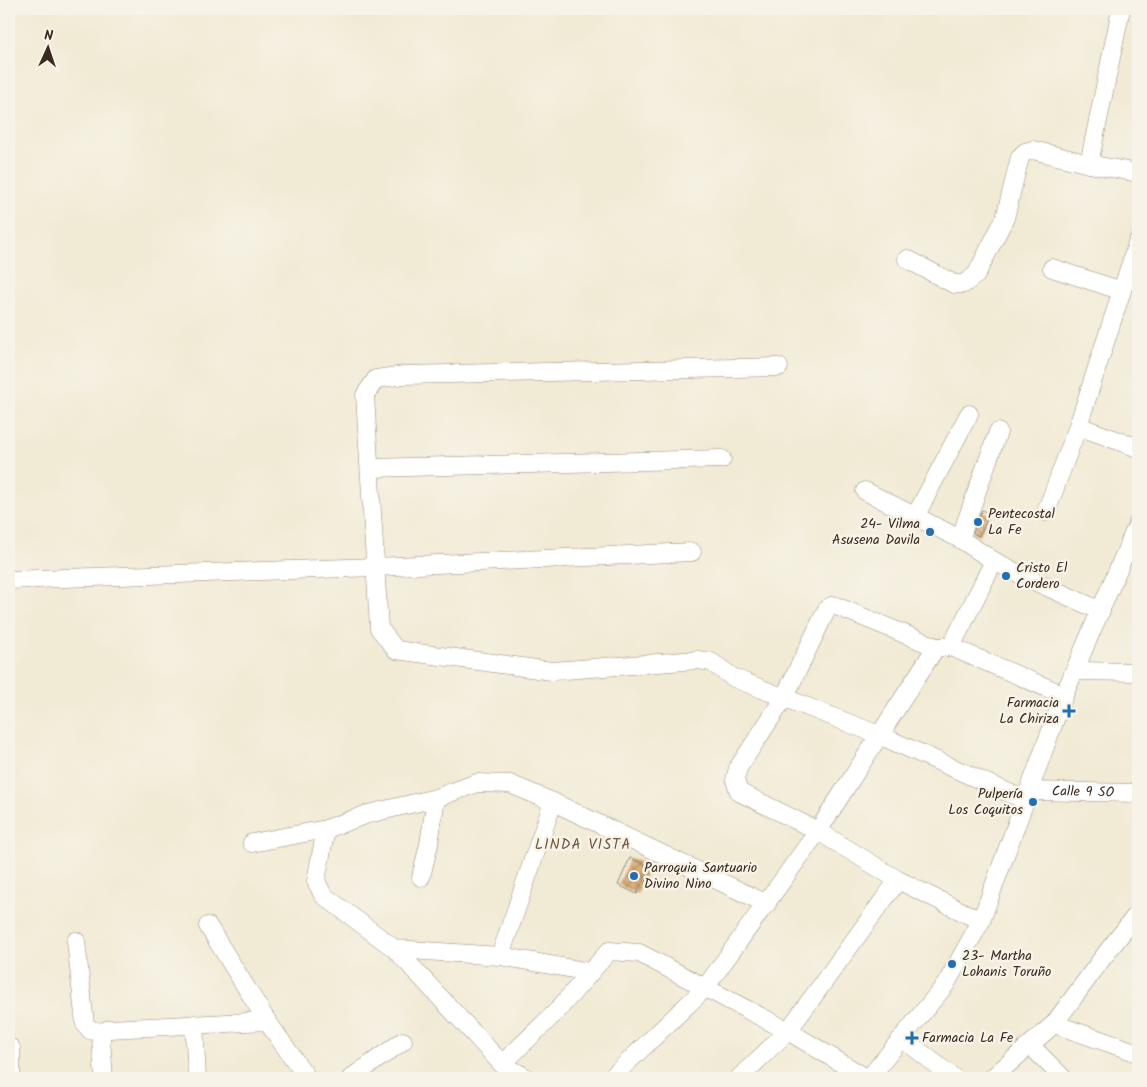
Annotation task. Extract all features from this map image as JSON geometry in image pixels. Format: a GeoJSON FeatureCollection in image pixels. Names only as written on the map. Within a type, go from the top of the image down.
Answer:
{"type":"FeatureCollection","features":[{"type":"Feature","properties":{"kind":"street"},"geometry":{"type":"LineString","coordinates":[[1089,164],[1121,9]]}},
{"type":"Feature","properties":{"kind":"street"},"geometry":{"type":"LineString","coordinates":[[907,259],[954,284],[964,284],[976,275],[1005,218],[1020,157],[1025,152],[1032,150],[1089,164],[1138,173]]}},
{"type":"Feature","properties":{"kind":"street"},"geometry":{"type":"LineString","coordinates":[[1046,512],[1078,426],[1138,241]]}},
{"type":"Feature","properties":{"kind":"street"},"geometry":{"type":"LineString","coordinates":[[1052,268],[1122,291]]}},
{"type":"Feature","properties":{"kind":"street"},"geometry":{"type":"LineString","coordinates":[[779,367],[404,375],[376,379],[365,395],[379,628],[396,650],[552,671],[698,660],[711,662],[734,678],[1026,796]]}},
{"type":"Feature","properties":{"kind":"street"},"geometry":{"type":"LineString","coordinates":[[915,517],[969,414]]}},
{"type":"Feature","properties":{"kind":"street"},"geometry":{"type":"LineString","coordinates":[[1078,426],[1138,448]]}},
{"type":"Feature","properties":{"kind":"street"},"geometry":{"type":"LineString","coordinates":[[960,539],[998,432]]}},
{"type":"Feature","properties":{"kind":"street"},"geometry":{"type":"LineString","coordinates":[[370,468],[722,459]]}},
{"type":"Feature","properties":{"kind":"street"},"geometry":{"type":"LineString","coordinates":[[865,491],[960,539],[994,561],[1023,576],[1101,610]]}},
{"type":"Feature","properties":{"kind":"street"},"geometry":{"type":"LineString","coordinates":[[502,1064],[556,1012],[609,951],[639,953],[788,1031],[867,1078],[946,984],[981,921],[1064,695],[1138,523]]}},
{"type":"Feature","properties":{"kind":"street"},"geometry":{"type":"LineString","coordinates":[[9,580],[376,567],[692,552]]}},
{"type":"Feature","properties":{"kind":"street"},"geometry":{"type":"LineString","coordinates":[[611,1078],[705,988],[818,831],[879,735],[944,647],[994,561]]}},
{"type":"Feature","properties":{"kind":"street"},"geometry":{"type":"LineString","coordinates":[[981,921],[898,880],[818,831],[739,792],[734,780],[738,768],[784,698],[826,609],[831,606],[836,606],[944,647],[1064,695]]}},
{"type":"Feature","properties":{"kind":"street"},"geometry":{"type":"LineString","coordinates":[[1074,671],[1138,672]]}},
{"type":"Feature","properties":{"kind":"street"},"geometry":{"type":"LineString","coordinates":[[252,843],[326,829],[368,814],[436,798],[477,783],[510,784],[553,802],[766,904]]}},
{"type":"Feature","properties":{"kind":"street","name":"Calle 9 SO"},"geometry":{"type":"LineString","coordinates":[[1026,796],[1138,793]]}},
{"type":"Feature","properties":{"kind":"street"},"geometry":{"type":"LineString","coordinates":[[421,877],[429,844],[436,798]]}},
{"type":"Feature","properties":{"kind":"street"},"geometry":{"type":"LineString","coordinates":[[500,956],[553,802]]}},
{"type":"Feature","properties":{"kind":"street"},"geometry":{"type":"LineString","coordinates":[[326,829],[316,881],[323,895],[395,949],[502,1064],[527,1078]]}},
{"type":"Feature","properties":{"kind":"street"},"geometry":{"type":"LineString","coordinates":[[739,1078],[788,1031],[898,880]]}},
{"type":"Feature","properties":{"kind":"street"},"geometry":{"type":"LineString","coordinates":[[992,1078],[1054,1024],[1138,913]]}},
{"type":"Feature","properties":{"kind":"street"},"geometry":{"type":"LineString","coordinates":[[208,926],[268,1021],[307,1078]]}},
{"type":"Feature","properties":{"kind":"street"},"geometry":{"type":"LineString","coordinates":[[76,941],[85,1024],[90,1030],[102,1032],[109,1029],[268,1021]]}},
{"type":"Feature","properties":{"kind":"street"},"geometry":{"type":"LineString","coordinates":[[395,949],[500,956],[590,972]]}},
{"type":"Feature","properties":{"kind":"street"},"geometry":{"type":"LineString","coordinates":[[194,1024],[197,1078]]}},
{"type":"Feature","properties":{"kind":"street"},"geometry":{"type":"LineString","coordinates":[[1054,1024],[1138,1053]]}},
{"type":"Feature","properties":{"kind":"street"},"geometry":{"type":"LineString","coordinates":[[102,1032],[104,1078]]}},
{"type":"Feature","properties":{"kind":"street"},"geometry":{"type":"LineString","coordinates":[[902,1038],[954,1078]]}},
{"type":"Feature","properties":{"kind":"street"},"geometry":{"type":"LineString","coordinates":[[351,1078],[403,1041]]}},
{"type":"Feature","properties":{"kind":"street"},"geometry":{"type":"LineString","coordinates":[[1030,1046],[1063,1078]]}},
{"type":"Feature","properties":{"kind":"street"},"geometry":{"type":"LineString","coordinates":[[11,1048],[11,1078]]}},
{"type":"Feature","properties":{"kind":"building"},"geometry":{"type":"Polygon","coordinates":[[[982,510],[990,514],[979,536],[973,533],[982,510]]]}},
{"type":"Feature","properties":{"kind":"building","name":"Parroquia Santuario Divino Nino"},"geometry":{"type":"Polygon","coordinates":[[[630,858],[650,866],[637,894],[618,885],[630,858]]]}},
{"type":"Feature","properties":{"kind":"place","name":"Pentecostal La Fe"},"geometry":{"type":"Point","coordinates":[978,522]}},
{"type":"Feature","properties":{"kind":"place","name":"24- Vilma Asusena Davila"},"geometry":{"type":"Point","coordinates":[930,532]}},
{"type":"Feature","properties":{"kind":"place","name":"Cristo El Cordero"},"geometry":{"type":"Point","coordinates":[1006,576]}},
{"type":"Feature","properties":{"kind":"place","name":"Farmacia La Chiriza"},"geometry":{"type":"Point","coordinates":[1069,711]}},
{"type":"Feature","properties":{"kind":"place","name":"Pulpería Los Coquitos"},"geometry":{"type":"Point","coordinates":[1033,802]}},
{"type":"Feature","properties":{"kind":"place","name":"Parroquia Santuario Divino Nino"},"geometry":{"type":"Point","coordinates":[634,876]}},
{"type":"Feature","properties":{"kind":"place","name":"23- Martha Lohanis Toruño"},"geometry":{"type":"Point","coordinates":[952,964]}},
{"type":"Feature","properties":{"kind":"place","name":"Farmacia La Fe"},"geometry":{"type":"Point","coordinates":[912,1038]}},
{"type":"Feature","properties":{"kind":"district","name":"LINDA VISTA"},"geometry":{"type":"Point","coordinates":[583,845]}}]}
